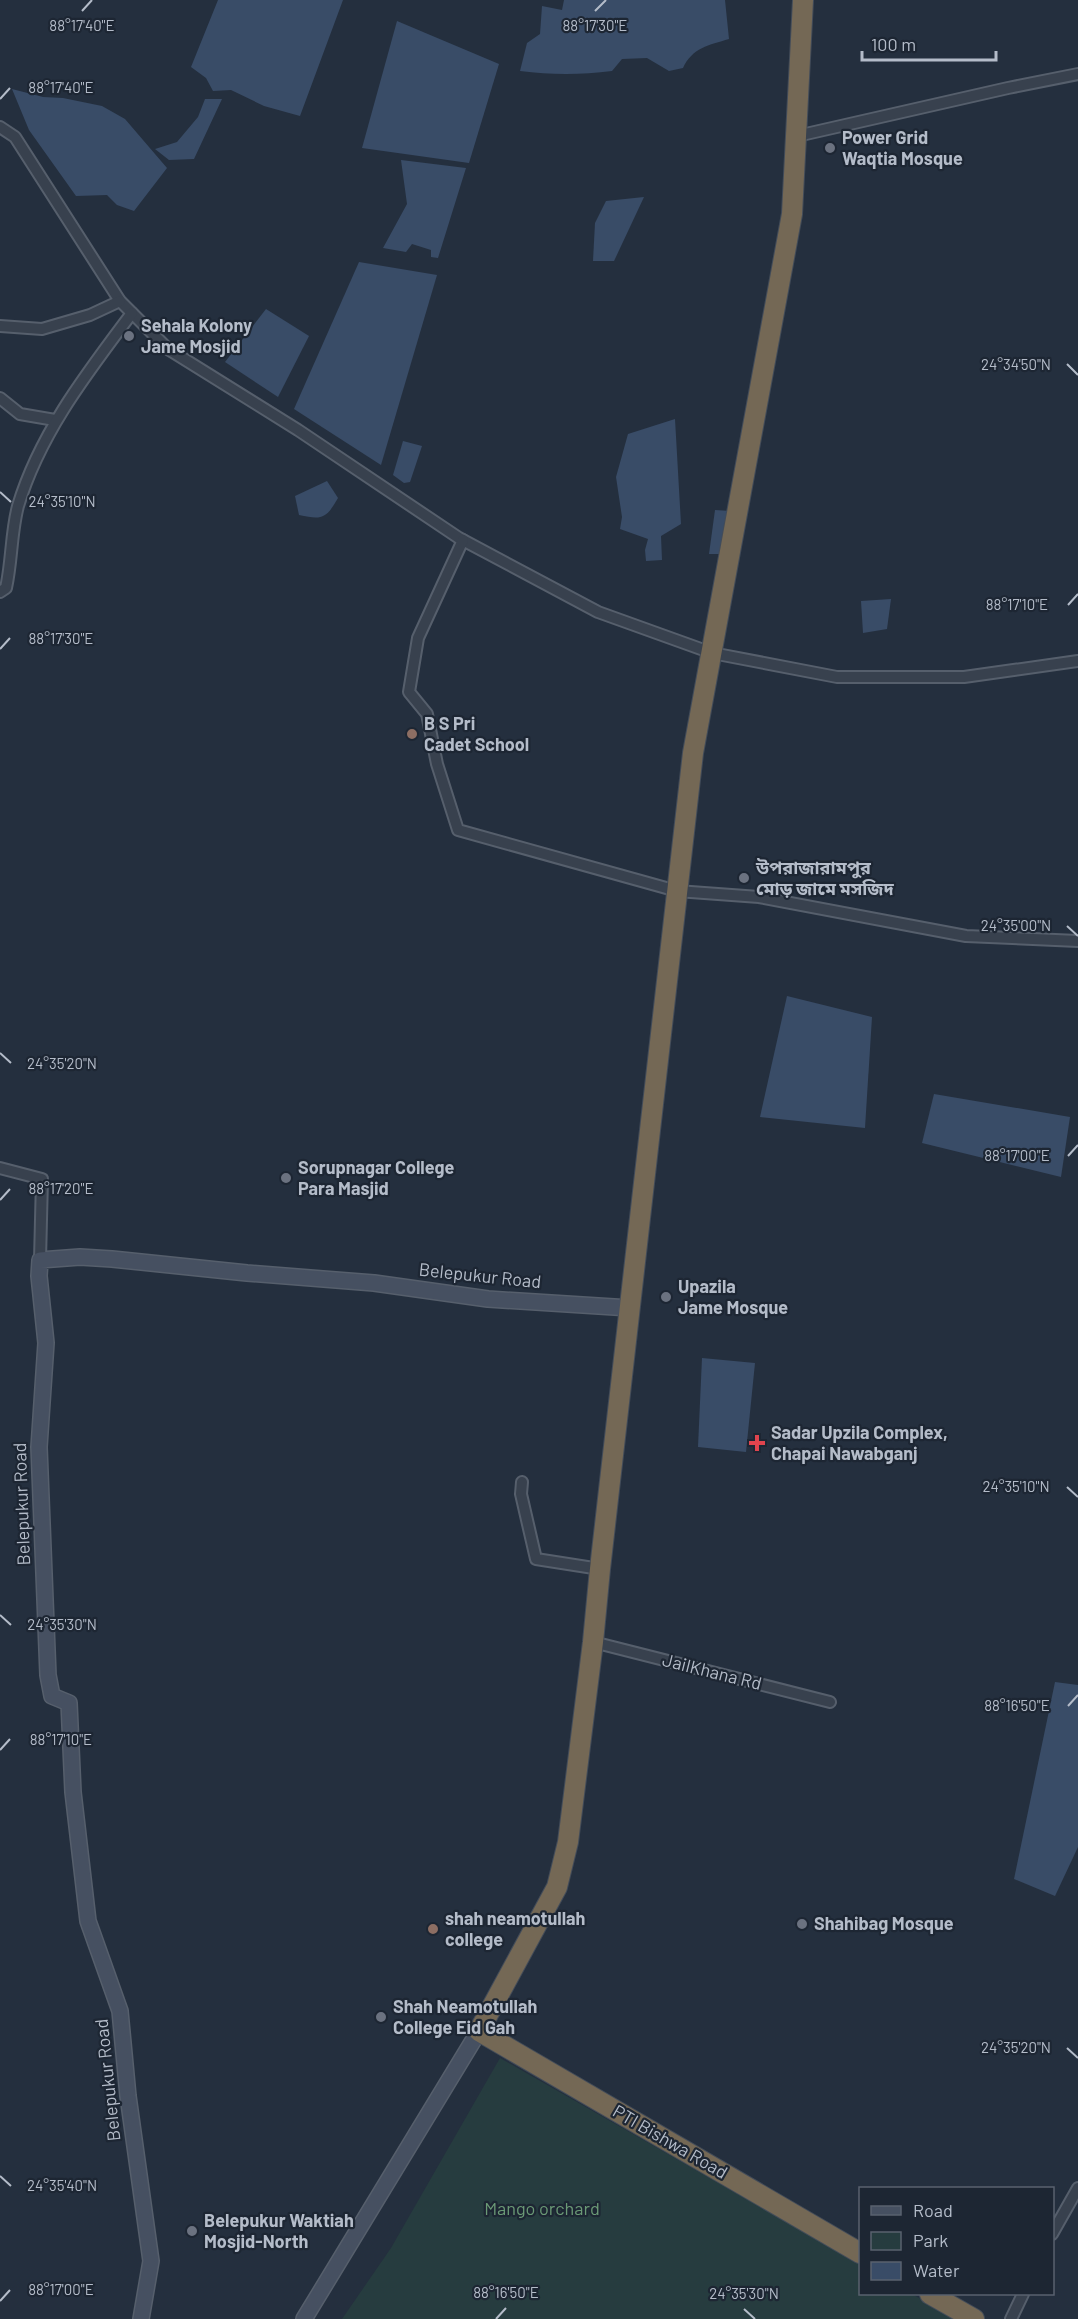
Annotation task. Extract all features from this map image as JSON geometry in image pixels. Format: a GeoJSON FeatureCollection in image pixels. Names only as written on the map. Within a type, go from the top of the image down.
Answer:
{"type":"FeatureCollection","features":[{"type":"Feature","properties":{"kind":"highway"},"geometry":{"type":"LineString","coordinates":[[479,2031],[557,1887],[568,1842],[593,1642],[693,753],[792,214],[803,0]]}},
{"type":"Feature","properties":{"kind":"highway","name":"PTI Bishwa Road"},"geometry":{"type":"LineString","coordinates":[[479,2031],[859,2252]]}},
{"type":"Feature","properties":{"kind":"highway"},"geometry":{"type":"LineString","coordinates":[[932,2295],[973,2319]]}},
{"type":"Feature","properties":{"kind":"street"},"geometry":{"type":"LineString","coordinates":[[797,136],[1078,74]]}},
{"type":"Feature","properties":{"kind":"street"},"geometry":{"type":"LineString","coordinates":[[0,127],[15,138],[120,301],[168,349],[298,430],[463,540],[598,612],[712,653],[837,677],[964,677],[1078,661]]}},
{"type":"Feature","properties":{"kind":"street"},"geometry":{"type":"LineString","coordinates":[[0,326],[42,329],[90,315],[120,301]]}},
{"type":"Feature","properties":{"kind":"street"},"geometry":{"type":"LineString","coordinates":[[0,592],[6,588],[11,566],[17,509],[29,473],[55,420],[132,313]]}},
{"type":"Feature","properties":{"kind":"street"},"geometry":{"type":"LineString","coordinates":[[0,398],[20,414],[55,420]]}},
{"type":"Feature","properties":{"kind":"street"},"geometry":{"type":"LineString","coordinates":[[463,540],[418,638],[409,692],[427,714],[437,764],[458,830],[677,891],[759,897],[966,936],[1078,941]]}},
{"type":"Feature","properties":{"kind":"street"},"geometry":{"type":"LineString","coordinates":[[0,1168],[42,1179],[40,1260]]}},
{"type":"Feature","properties":{"kind":"street","name":"Belepukur Road"},"geometry":{"type":"LineString","coordinates":[[141,2319],[151,2260],[128,2096],[120,2011],[88,1921],[73,1792],[69,1703],[52,1696],[48,1675],[39,1447],[46,1343],[39,1276],[40,1260],[80,1257],[112,1259],[374,1283],[488,1299],[630,1308]]}},
{"type":"Feature","properties":{"kind":"street"},"geometry":{"type":"LineString","coordinates":[[522,1482],[521,1494],[536,1558],[600,1569]]}},
{"type":"Feature","properties":{"kind":"street","name":"JailKhana Rd"},"geometry":{"type":"LineString","coordinates":[[593,1642],[830,1701]]}},
{"type":"Feature","properties":{"kind":"street"},"geometry":{"type":"LineString","coordinates":[[304,2319],[479,2031]]}},
{"type":"Feature","properties":{"kind":"street"},"geometry":{"type":"LineString","coordinates":[[1054,2232],[1078,2188]]}},
{"type":"Feature","properties":{"kind":"street"},"geometry":{"type":"LineString","coordinates":[[1011,2319],[1023,2295]]}},
{"type":"Feature","properties":{"kind":"green space","name":"Mango orchard"},"geometry":{"type":"Polygon","coordinates":[[[500,2058],[859,2263],[859,2295],[914,2295],[956,2319],[342,2319],[391,2248],[500,2058]]]}},
{"type":"Feature","properties":{"kind":"water"},"geometry":{"type":"Polygon","coordinates":[[[218,0],[343,0],[300,116],[264,106],[231,90],[213,91],[206,78],[191,67],[218,0]]]}},
{"type":"Feature","properties":{"kind":"water"},"geometry":{"type":"Polygon","coordinates":[[[564,0],[725,0],[729,39],[702,48],[691,56],[683,68],[669,71],[647,58],[622,59],[612,71],[566,74],[520,71],[527,43],[540,34],[542,6],[562,10],[564,0]]]}},
{"type":"Feature","properties":{"kind":"water"},"geometry":{"type":"Polygon","coordinates":[[[397,21],[499,64],[469,163],[362,148],[397,21]]]}},
{"type":"Feature","properties":{"kind":"water"},"geometry":{"type":"Polygon","coordinates":[[[12,89],[43,97],[63,98],[102,106],[125,119],[167,168],[134,211],[117,205],[107,195],[76,196],[29,130],[12,89]]]}},
{"type":"Feature","properties":{"kind":"water"},"geometry":{"type":"Polygon","coordinates":[[[205,99],[222,99],[194,159],[169,160],[155,149],[177,142],[198,117],[205,99]]]}},
{"type":"Feature","properties":{"kind":"water"},"geometry":{"type":"Polygon","coordinates":[[[401,160],[466,168],[438,258],[431,257],[431,250],[412,244],[406,252],[383,248],[407,204],[401,160]]]}},
{"type":"Feature","properties":{"kind":"water"},"geometry":{"type":"Polygon","coordinates":[[[644,197],[614,261],[593,261],[595,223],[606,201],[644,197]]]}},
{"type":"Feature","properties":{"kind":"water"},"geometry":{"type":"Polygon","coordinates":[[[359,262],[437,275],[381,465],[294,409],[359,262]]]}},
{"type":"Feature","properties":{"kind":"water"},"geometry":{"type":"Polygon","coordinates":[[[266,309],[309,336],[278,397],[225,362],[266,309]]]}},
{"type":"Feature","properties":{"kind":"water"},"geometry":{"type":"Polygon","coordinates":[[[675,419],[681,524],[661,536],[662,560],[646,561],[645,550],[648,539],[620,529],[622,517],[616,477],[628,434],[675,419]]]}},
{"type":"Feature","properties":{"kind":"water"},"geometry":{"type":"Polygon","coordinates":[[[403,441],[422,446],[410,482],[404,483],[393,475],[403,441]]]}},
{"type":"Feature","properties":{"kind":"water"},"geometry":{"type":"Polygon","coordinates":[[[327,481],[338,498],[330,510],[318,517],[299,515],[295,496],[327,481]]]}},
{"type":"Feature","properties":{"kind":"water"},"geometry":{"type":"Polygon","coordinates":[[[715,510],[731,511],[726,554],[709,554],[715,510]]]}},
{"type":"Feature","properties":{"kind":"water"},"geometry":{"type":"Polygon","coordinates":[[[891,599],[887,629],[863,633],[861,601],[891,599]]]}},
{"type":"Feature","properties":{"kind":"water"},"geometry":{"type":"Polygon","coordinates":[[[787,996],[872,1017],[865,1128],[760,1117],[787,996]]]}},
{"type":"Feature","properties":{"kind":"water"},"geometry":{"type":"Polygon","coordinates":[[[934,1094],[1070,1117],[1061,1177],[922,1143],[934,1094]]]}},
{"type":"Feature","properties":{"kind":"water"},"geometry":{"type":"Polygon","coordinates":[[[702,1358],[755,1363],[746,1452],[698,1447],[702,1358]]]}},
{"type":"Feature","properties":{"kind":"water"},"geometry":{"type":"Polygon","coordinates":[[[1055,1682],[1078,1685],[1078,1847],[1055,1896],[1014,1879],[1055,1682]]]}},
{"type":"Feature","properties":{"kind":"place","name":"Power Grid Waqtia Mosque"},"geometry":{"type":"Point","coordinates":[830,148]}},
{"type":"Feature","properties":{"kind":"place","name":"Sehala Kolony Jame Mosjid"},"geometry":{"type":"Point","coordinates":[129,336]}},
{"type":"Feature","properties":{"kind":"place","name":"B S Pri Cadet School"},"geometry":{"type":"Point","coordinates":[412,734]}},
{"type":"Feature","properties":{"kind":"place","name":"উপরাজারামপুর মোড় জামে মসজিদ"},"geometry":{"type":"Point","coordinates":[744,878]}},
{"type":"Feature","properties":{"kind":"place","name":"Sorupnagar College Para Masjid"},"geometry":{"type":"Point","coordinates":[286,1178]}},
{"type":"Feature","properties":{"kind":"place","name":"Upazila Jame Mosque"},"geometry":{"type":"Point","coordinates":[666,1297]}},
{"type":"Feature","properties":{"kind":"place","name":"Sadar Upzila Complex, Chapai Nawabganj"},"geometry":{"type":"Point","coordinates":[757,1443]}},
{"type":"Feature","properties":{"kind":"place","name":"Shahibag Mosque"},"geometry":{"type":"Point","coordinates":[802,1924]}},
{"type":"Feature","properties":{"kind":"place","name":"shah neamotullah college"},"geometry":{"type":"Point","coordinates":[433,1929]}},
{"type":"Feature","properties":{"kind":"place","name":"Shah Neamotullah College Eid Gah"},"geometry":{"type":"Point","coordinates":[381,2017]}},
{"type":"Feature","properties":{"kind":"place","name":"Belepukur Waktiah Mosjid-North"},"geometry":{"type":"Point","coordinates":[192,2231]}}]}
